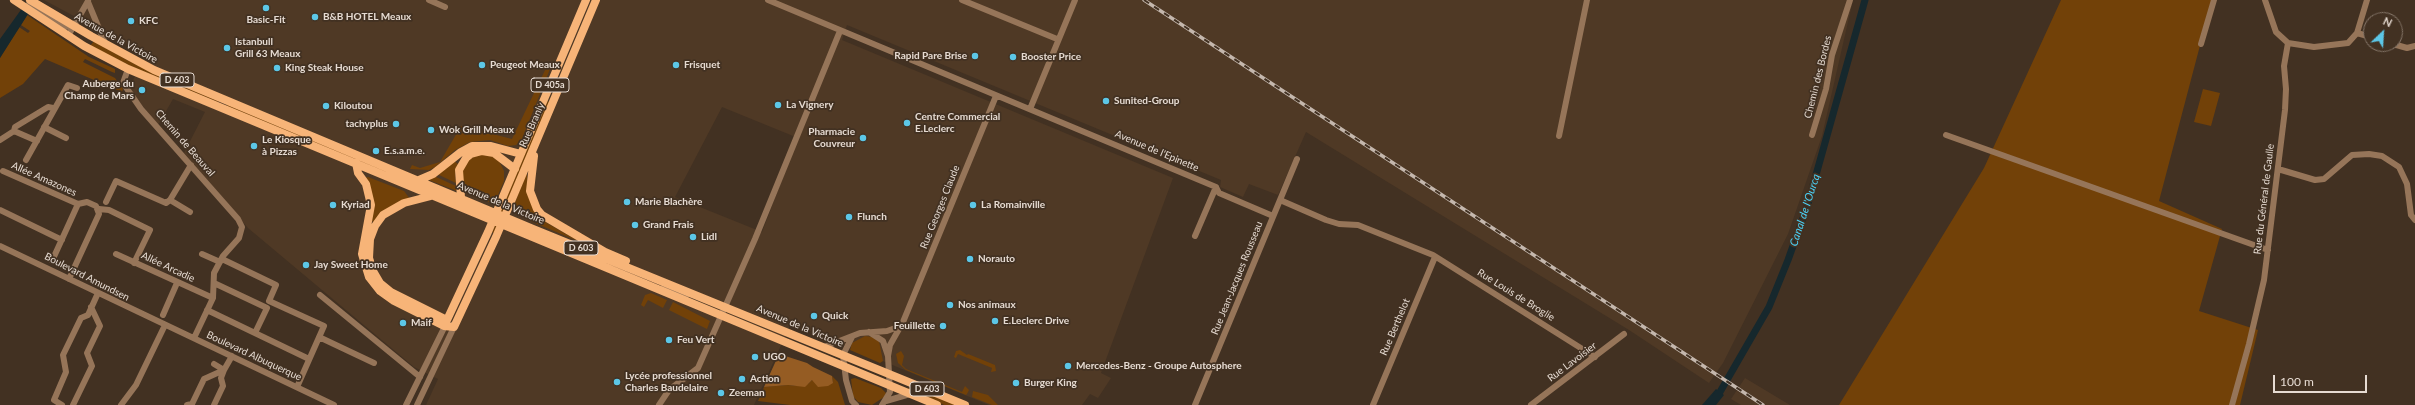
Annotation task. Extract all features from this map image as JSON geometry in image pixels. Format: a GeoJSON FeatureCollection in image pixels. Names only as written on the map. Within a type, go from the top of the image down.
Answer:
{"type":"FeatureCollection","features":[{"type":"Feature","properties":{"kind":"main road","name":"Rue Branly"},"geometry":{"type":"LineString","coordinates":[[446,323],[488,232],[586,0]]}},
{"type":"Feature","properties":{"kind":"main road","name":"Rue Branly"},"geometry":{"type":"LineString","coordinates":[[454,327],[496,236],[596,0]]}},
{"type":"Feature","properties":{"kind":"main road","name":"D 603"},"geometry":{"type":"LineString","coordinates":[[18,1],[33,6]]}},
{"type":"Feature","properties":{"kind":"main road","name":"Avenue de la Victoire"},"geometry":{"type":"LineString","coordinates":[[33,6],[74,26],[106,45],[159,72],[461,197],[484,207],[519,227],[651,286],[937,405]]}},
{"type":"Feature","properties":{"kind":"main road","name":"Avenue de la Victoire"},"geometry":{"type":"LineString","coordinates":[[33,6],[68,36],[104,58],[128,69],[480,216],[519,227],[642,273],[726,306],[965,405]]}},
{"type":"Feature","properties":{"kind":"main road"},"geometry":{"type":"LineString","coordinates":[[536,143],[532,164],[530,191],[537,209],[542,216],[605,252],[626,261],[642,273]]}},
{"type":"Feature","properties":{"kind":"main road"},"geometry":{"type":"LineString","coordinates":[[419,180],[433,174],[472,146],[491,146],[521,154]]}},
{"type":"Feature","properties":{"kind":"main road"},"geometry":{"type":"LineString","coordinates":[[461,197],[459,170],[466,158],[471,154],[482,151],[494,153],[515,169]]}},
{"type":"Feature","properties":{"kind":"main road"},"geometry":{"type":"LineString","coordinates":[[356,163],[358,173],[369,191],[371,205],[362,254],[369,277],[380,291],[394,302],[446,323]]}},
{"type":"Feature","properties":{"kind":"main road"},"geometry":{"type":"LineString","coordinates":[[432,196],[404,203],[383,215],[375,226],[370,239],[369,258],[376,277],[391,292],[454,327]]}},
{"type":"Feature","properties":{"kind":"street"},"geometry":{"type":"LineString","coordinates":[[429,0],[445,7]]}},
{"type":"Feature","properties":{"kind":"street"},"geometry":{"type":"LineString","coordinates":[[768,0],[996,96]]}},
{"type":"Feature","properties":{"kind":"street"},"geometry":{"type":"LineString","coordinates":[[962,0],[1057,39]]}},
{"type":"Feature","properties":{"kind":"street"},"geometry":{"type":"LineString","coordinates":[[1030,109],[1057,39],[1075,0]]}},
{"type":"Feature","properties":{"kind":"street"},"geometry":{"type":"LineString","coordinates":[[1559,136],[1587,0]]}},
{"type":"Feature","properties":{"kind":"street","name":"Chemin des Bordes"},"geometry":{"type":"LineString","coordinates":[[1812,135],[1824,97],[1832,55],[1850,0]]}},
{"type":"Feature","properties":{"kind":"street"},"geometry":{"type":"LineString","coordinates":[[2201,44],[2214,0]]}},
{"type":"Feature","properties":{"kind":"street"},"geometry":{"type":"LineString","coordinates":[[2265,0],[2276,32],[2288,43],[2314,47],[2348,43],[2357,33],[2367,0]]}},
{"type":"Feature","properties":{"kind":"street"},"geometry":{"type":"LineString","coordinates":[[68,36],[89,1]]}},
{"type":"Feature","properties":{"kind":"street"},"geometry":{"type":"LineString","coordinates":[[89,1],[106,45]]}},
{"type":"Feature","properties":{"kind":"street"},"geometry":{"type":"LineString","coordinates":[[659,405],[669,390],[698,368],[722,316],[840,31]]}},
{"type":"Feature","properties":{"kind":"street"},"geometry":{"type":"LineString","coordinates":[[2357,33],[2363,35]]}},
{"type":"Feature","properties":{"kind":"street","name":"Rue du Général de Gaulle"},"geometry":{"type":"LineString","coordinates":[[2232,405],[2249,344],[2264,280],[2285,110],[2286,89],[2284,66],[2288,43]]}},
{"type":"Feature","properties":{"kind":"street"},"geometry":{"type":"LineString","coordinates":[[2403,47],[2407,48],[2415,46]]}},
{"type":"Feature","properties":{"kind":"street","name":"Chemin de Beauval"},"geometry":{"type":"LineString","coordinates":[[128,69],[123,80],[124,85],[141,109],[238,219],[242,227],[236,243],[221,261]]}},
{"type":"Feature","properties":{"kind":"street"},"geometry":{"type":"LineString","coordinates":[[26,160],[53,108],[68,85],[77,88]]}},
{"type":"Feature","properties":{"kind":"street","name":"Avenue de l'Epinette"},"geometry":{"type":"LineString","coordinates":[[996,96],[1216,187],[1219,193],[1273,216]]}},
{"type":"Feature","properties":{"kind":"street","name":"Rue Georges Claude"},"geometry":{"type":"LineString","coordinates":[[888,356],[890,345],[901,326],[996,96]]}},
{"type":"Feature","properties":{"kind":"street"},"geometry":{"type":"LineString","coordinates":[[0,140],[14,131],[15,127],[48,107],[53,108]]}},
{"type":"Feature","properties":{"kind":"street"},"geometry":{"type":"LineString","coordinates":[[44,127],[66,138]]}},
{"type":"Feature","properties":{"kind":"street"},"geometry":{"type":"LineString","coordinates":[[14,131],[37,141]]}},
{"type":"Feature","properties":{"kind":"street"},"geometry":{"type":"LineString","coordinates":[[1946,135],[2268,250]]}},
{"type":"Feature","properties":{"kind":"street"},"geometry":{"type":"LineString","coordinates":[[2278,169],[2315,180],[2324,179],[2352,155],[2369,154],[2382,156],[2399,167],[2407,184],[2411,215],[2415,220]]}},
{"type":"Feature","properties":{"kind":"street","name":"Rue Jean-Jacques Rousseau"},"geometry":{"type":"LineString","coordinates":[[1195,405],[1297,159]]}},
{"type":"Feature","properties":{"kind":"street"},"geometry":{"type":"LineString","coordinates":[[106,202],[116,181],[166,203],[170,200],[191,165]]}},
{"type":"Feature","properties":{"kind":"street","name":"Allée Amazones"},"geometry":{"type":"LineString","coordinates":[[3,171],[78,204],[87,202],[99,209],[109,210],[150,230],[134,263]]}},
{"type":"Feature","properties":{"kind":"street"},"geometry":{"type":"LineString","coordinates":[[1195,236],[1216,187]]}},
{"type":"Feature","properties":{"kind":"street"},"geometry":{"type":"LineString","coordinates":[[170,200],[190,212]]}},
{"type":"Feature","properties":{"kind":"street","name":"Rue Louis de Broglie"},"geometry":{"type":"LineString","coordinates":[[1280,200],[1338,224],[1358,225],[1391,236],[1435,257],[1596,357]]}},
{"type":"Feature","properties":{"kind":"street"},"geometry":{"type":"LineString","coordinates":[[52,261],[78,204]]}},
{"type":"Feature","properties":{"kind":"street"},"geometry":{"type":"LineString","coordinates":[[69,279],[99,214],[99,209]]}},
{"type":"Feature","properties":{"kind":"street"},"geometry":{"type":"LineString","coordinates":[[0,210],[62,240]]}},
{"type":"Feature","properties":{"kind":"street","name":"Boulevard Amundsen"},"geometry":{"type":"LineString","coordinates":[[1,248],[165,325]]}},
{"type":"Feature","properties":{"kind":"street","name":"Allée Arcadie"},"geometry":{"type":"LineString","coordinates":[[116,254],[212,298]]}},
{"type":"Feature","properties":{"kind":"street"},"geometry":{"type":"LineString","coordinates":[[202,254],[276,285],[269,301],[324,326],[297,387]]}},
{"type":"Feature","properties":{"kind":"street","name":"Rue Berthelot"},"geometry":{"type":"LineString","coordinates":[[1373,405],[1435,257]]}},
{"type":"Feature","properties":{"kind":"street"},"geometry":{"type":"LineString","coordinates":[[194,338],[212,298],[214,273],[221,261]]}},
{"type":"Feature","properties":{"kind":"street"},"geometry":{"type":"LineString","coordinates":[[163,315],[177,283]]}},
{"type":"Feature","properties":{"kind":"street"},"geometry":{"type":"LineString","coordinates":[[214,283],[267,308],[255,333]]}},
{"type":"Feature","properties":{"kind":"street"},"geometry":{"type":"LineString","coordinates":[[651,286],[670,290],[718,310],[726,306]]}},
{"type":"Feature","properties":{"kind":"street"},"geometry":{"type":"LineString","coordinates":[[62,405],[54,400],[66,372],[63,355],[81,318],[88,315],[98,293]]}},
{"type":"Feature","properties":{"kind":"street"},"geometry":{"type":"LineString","coordinates":[[320,295],[420,377]]}},
{"type":"Feature","properties":{"kind":"street"},"geometry":{"type":"LineString","coordinates":[[73,405],[92,366],[87,353],[100,326],[91,308]]}},
{"type":"Feature","properties":{"kind":"street"},"geometry":{"type":"LineString","coordinates":[[207,310],[309,359]]}},
{"type":"Feature","properties":{"kind":"street"},"geometry":{"type":"LineString","coordinates":[[722,316],[730,313],[776,332],[789,333]]}},
{"type":"Feature","properties":{"kind":"street"},"geometry":{"type":"LineString","coordinates":[[406,405],[446,323]]}},
{"type":"Feature","properties":{"kind":"street"},"geometry":{"type":"LineString","coordinates":[[121,405],[136,385],[165,325]]}},
{"type":"Feature","properties":{"kind":"street","name":"Boulevard Albuquerque"},"geometry":{"type":"LineString","coordinates":[[165,325],[330,404]]}},
{"type":"Feature","properties":{"kind":"street"},"geometry":{"type":"LineString","coordinates":[[824,347],[852,336],[870,332],[887,331],[901,326]]}},
{"type":"Feature","properties":{"kind":"street"},"geometry":{"type":"LineString","coordinates":[[417,405],[454,327]]}},
{"type":"Feature","properties":{"kind":"street"},"geometry":{"type":"LineString","coordinates":[[870,332],[883,341],[888,356],[890,386],[884,403]]}},
{"type":"Feature","properties":{"kind":"street","name":"Rue Lavoisier"},"geometry":{"type":"LineString","coordinates":[[1531,405],[1586,365],[1624,334]]}},
{"type":"Feature","properties":{"kind":"street"},"geometry":{"type":"LineString","coordinates":[[852,336],[843,354],[844,367],[853,404]]}},
{"type":"Feature","properties":{"kind":"street"},"geometry":{"type":"LineString","coordinates":[[319,337],[374,363]]}},
{"type":"Feature","properties":{"kind":"street"},"geometry":{"type":"LineString","coordinates":[[1586,365],[1587,350]]}},
{"type":"Feature","properties":{"kind":"street"},"geometry":{"type":"LineString","coordinates":[[214,405],[223,386],[221,378],[232,356]]}},
{"type":"Feature","properties":{"kind":"street"},"geometry":{"type":"LineString","coordinates":[[214,364],[224,370]]}},
{"type":"Feature","properties":{"kind":"street"},"geometry":{"type":"LineString","coordinates":[[187,405],[192,404],[204,379],[224,370]]}},
{"type":"Feature","properties":{"kind":"street"},"geometry":{"type":"LineString","coordinates":[[884,403],[910,394]]}},
{"type":"Feature","properties":{"kind":"shaded area"},"geometry":{"type":"Polygon","coordinates":[[[44,0],[1853,0],[1822,136],[1788,234],[1723,363],[1709,383],[1629,330],[1306,132],[1278,195],[1249,184],[1243,197],[1220,187],[1221,180],[847,25],[842,40],[1173,178],[1101,373],[1111,378],[1098,398],[1090,394],[1082,405],[989,405],[791,323],[754,405],[426,405],[438,379],[414,367],[248,228],[184,153],[205,112],[173,99],[158,125],[129,89],[145,54],[44,0]],[[722,107],[675,197],[762,232],[798,138],[722,107]]]}},
{"type":"Feature","properties":{"kind":"shaded area"},"geometry":{"type":"Polygon","coordinates":[[[2061,0],[2212,0],[2159,201],[2222,229],[2199,311],[2258,330],[2240,405],[1839,405],[1984,168],[2061,0]]]}},
{"type":"Feature","properties":{"kind":"shaded area"},"geometry":{"type":"Polygon","coordinates":[[[27,15],[89,57],[115,69],[115,73],[85,59],[83,62],[115,78],[123,89],[122,92],[45,59],[23,84],[0,98],[0,58],[19,27],[28,33],[30,31],[21,25],[27,15]]]}},
{"type":"Feature","properties":{"kind":"shaded area"},"geometry":{"type":"Polygon","coordinates":[[[94,41],[127,60],[174,82],[219,99],[218,102],[133,67],[90,46],[94,41]]]}},
{"type":"Feature","properties":{"kind":"shaded area"},"geometry":{"type":"Polygon","coordinates":[[[547,66],[550,69],[521,141],[516,145],[508,146],[490,140],[470,142],[455,150],[435,167],[429,170],[410,169],[412,165],[420,168],[440,162],[461,126],[512,139],[547,66]]]}},
{"type":"Feature","properties":{"kind":"shaded area"},"geometry":{"type":"Polygon","coordinates":[[[2203,89],[2220,93],[2211,126],[2194,122],[2203,89]]]}},
{"type":"Feature","properties":{"kind":"shaded area"},"geometry":{"type":"Polygon","coordinates":[[[547,101],[550,102],[494,233],[492,232],[498,219],[227,106],[229,103],[498,216],[547,101]]]}},
{"type":"Feature","properties":{"kind":"shaded area"},"geometry":{"type":"Polygon","coordinates":[[[478,155],[491,155],[499,161],[504,171],[504,181],[494,204],[474,196],[462,182],[462,170],[469,159],[478,155]]]}},
{"type":"Feature","properties":{"kind":"shaded area"},"geometry":{"type":"Polygon","coordinates":[[[454,161],[458,164],[455,174],[456,183],[437,174],[454,161]]]}},
{"type":"Feature","properties":{"kind":"shaded area"},"geometry":{"type":"Polygon","coordinates":[[[525,175],[527,175],[528,194],[536,212],[547,223],[580,242],[535,223],[512,211],[525,175]]]}},
{"type":"Feature","properties":{"kind":"shaded area"},"geometry":{"type":"Polygon","coordinates":[[[434,176],[456,186],[457,191],[429,180],[429,178],[434,176]]]}},
{"type":"Feature","properties":{"kind":"shaded area"},"geometry":{"type":"Polygon","coordinates":[[[368,177],[404,191],[410,199],[374,222],[371,221],[365,178],[368,177]]]}},
{"type":"Feature","properties":{"kind":"shaded area"},"geometry":{"type":"Polygon","coordinates":[[[651,293],[667,300],[663,308],[648,300],[644,307],[641,305],[645,295],[651,293]]]}},
{"type":"Feature","properties":{"kind":"shaded area"},"geometry":{"type":"Polygon","coordinates":[[[673,302],[710,321],[707,329],[669,310],[673,302]]]}},
{"type":"Feature","properties":{"kind":"shaded area"},"geometry":{"type":"Polygon","coordinates":[[[865,336],[873,337],[879,341],[883,361],[880,363],[850,350],[852,343],[865,336]]]}},
{"type":"Feature","properties":{"kind":"shaded area"},"geometry":{"type":"Polygon","coordinates":[[[960,350],[967,355],[968,354],[995,365],[996,371],[991,372],[992,368],[958,354],[956,358],[954,357],[956,351],[960,350]]]}},
{"type":"Feature","properties":{"kind":"shaded area"},"geometry":{"type":"Polygon","coordinates":[[[901,351],[904,356],[902,365],[906,369],[962,392],[965,386],[969,390],[967,394],[966,395],[906,370],[898,363],[896,354],[901,351]]]}},
{"type":"Feature","properties":{"kind":"shaded area"},"geometry":{"type":"Polygon","coordinates":[[[779,354],[807,363],[832,376],[833,383],[828,386],[818,387],[812,380],[805,387],[788,385],[764,387],[779,354]]]}},
{"type":"Feature","properties":{"kind":"shaded area"},"geometry":{"type":"Polygon","coordinates":[[[832,376],[838,382],[845,405],[790,405],[758,401],[764,387],[788,385],[797,386],[808,384],[812,380],[833,383],[832,376]]]}},
{"type":"Feature","properties":{"kind":"shaded area"},"geometry":{"type":"Polygon","coordinates":[[[855,378],[881,388],[886,393],[884,397],[872,405],[858,402],[853,396],[851,379],[855,378]]]}},
{"type":"Feature","properties":{"kind":"shaded area"},"geometry":{"type":"Polygon","coordinates":[[[1745,378],[1790,405],[1741,405],[1731,399],[1745,378]]]}},
{"type":"Feature","properties":{"kind":"shaded area"},"geometry":{"type":"Polygon","coordinates":[[[910,386],[957,405],[944,405],[908,389],[910,386]]]}},
{"type":"Feature","properties":{"kind":"shaded area"},"geometry":{"type":"Polygon","coordinates":[[[973,391],[988,395],[998,405],[992,405],[972,397],[973,391]]]}},
{"type":"Feature","properties":{"kind":"water"},"geometry":{"type":"Polygon","coordinates":[[[28,0],[37,0],[0,58],[0,39],[28,0]]]}},
{"type":"Feature","properties":{"kind":"water"},"geometry":{"type":"Polygon","coordinates":[[[1716,389],[1724,395],[1716,405],[1702,405],[1716,389]]]}},
{"type":"Feature","properties":{"kind":"waterway","name":"Canal de l'Ourcq"},"geometry":{"type":"LineString","coordinates":[[1709,405],[1720,392],[1769,307],[1788,260],[1807,207],[1865,0]]}},
{"type":"Feature","properties":{"kind":"railway"},"geometry":{"type":"LineString","coordinates":[[1144,0],[1763,405]]}},
{"type":"Feature","properties":{"kind":"place","name":"Basic-Fit"},"geometry":{"type":"Point","coordinates":[266,8]}},
{"type":"Feature","properties":{"kind":"place","name":"B&B HOTEL Meaux"},"geometry":{"type":"Point","coordinates":[315,17]}},
{"type":"Feature","properties":{"kind":"place","name":"KFC"},"geometry":{"type":"Point","coordinates":[131,21]}},
{"type":"Feature","properties":{"kind":"place","name":"Istanbull Grill 63 Meaux"},"geometry":{"type":"Point","coordinates":[227,48]}},
{"type":"Feature","properties":{"kind":"place","name":"Rapid Pare Brise"},"geometry":{"type":"Point","coordinates":[975,56]}},
{"type":"Feature","properties":{"kind":"place","name":"Booster Price"},"geometry":{"type":"Point","coordinates":[1013,57]}},
{"type":"Feature","properties":{"kind":"place","name":"Peugeot Meaux"},"geometry":{"type":"Point","coordinates":[482,65]}},
{"type":"Feature","properties":{"kind":"place","name":"Frisquet"},"geometry":{"type":"Point","coordinates":[676,65]}},
{"type":"Feature","properties":{"kind":"place","name":"King Steak House"},"geometry":{"type":"Point","coordinates":[277,68]}},
{"type":"Feature","properties":{"kind":"place","name":"Auberge du Champ de Mars"},"geometry":{"type":"Point","coordinates":[142,90]}},
{"type":"Feature","properties":{"kind":"place","name":"Sunited-Group"},"geometry":{"type":"Point","coordinates":[1106,101]}},
{"type":"Feature","properties":{"kind":"place","name":"La Vignery"},"geometry":{"type":"Point","coordinates":[778,105]}},
{"type":"Feature","properties":{"kind":"place","name":"Kiloutou"},"geometry":{"type":"Point","coordinates":[326,106]}},
{"type":"Feature","properties":{"kind":"place","name":"Centre Commercial E.Leclerc"},"geometry":{"type":"Point","coordinates":[907,123]}},
{"type":"Feature","properties":{"kind":"place","name":"tachyplus"},"geometry":{"type":"Point","coordinates":[396,124]}},
{"type":"Feature","properties":{"kind":"place","name":"Wok Grill Meaux"},"geometry":{"type":"Point","coordinates":[431,130]}},
{"type":"Feature","properties":{"kind":"place","name":"Pharmacie Couvreur"},"geometry":{"type":"Point","coordinates":[863,138]}},
{"type":"Feature","properties":{"kind":"place","name":"Le Kiosque à Pizzas"},"geometry":{"type":"Point","coordinates":[254,146]}},
{"type":"Feature","properties":{"kind":"place","name":"E.s.a.m.e."},"geometry":{"type":"Point","coordinates":[376,151]}},
{"type":"Feature","properties":{"kind":"place","name":"Marie Blachère"},"geometry":{"type":"Point","coordinates":[627,202]}},
{"type":"Feature","properties":{"kind":"place","name":"Kyriad"},"geometry":{"type":"Point","coordinates":[333,205]}},
{"type":"Feature","properties":{"kind":"place","name":"La Romainville"},"geometry":{"type":"Point","coordinates":[973,205]}},
{"type":"Feature","properties":{"kind":"place","name":"Flunch"},"geometry":{"type":"Point","coordinates":[849,217]}},
{"type":"Feature","properties":{"kind":"place","name":"Grand Frais"},"geometry":{"type":"Point","coordinates":[635,225]}},
{"type":"Feature","properties":{"kind":"place","name":"Lidl"},"geometry":{"type":"Point","coordinates":[693,237]}},
{"type":"Feature","properties":{"kind":"place","name":"Norauto"},"geometry":{"type":"Point","coordinates":[970,259]}},
{"type":"Feature","properties":{"kind":"place","name":"Jay Sweet Home"},"geometry":{"type":"Point","coordinates":[306,265]}},
{"type":"Feature","properties":{"kind":"place","name":"Nos animaux"},"geometry":{"type":"Point","coordinates":[950,305]}},
{"type":"Feature","properties":{"kind":"place","name":"Quick"},"geometry":{"type":"Point","coordinates":[814,316]}},
{"type":"Feature","properties":{"kind":"place","name":"E.Leclerc Drive"},"geometry":{"type":"Point","coordinates":[995,321]}},
{"type":"Feature","properties":{"kind":"place","name":"Maif"},"geometry":{"type":"Point","coordinates":[403,323]}},
{"type":"Feature","properties":{"kind":"place","name":"Feuillette"},"geometry":{"type":"Point","coordinates":[943,326]}},
{"type":"Feature","properties":{"kind":"place","name":"Feu Vert"},"geometry":{"type":"Point","coordinates":[669,340]}},
{"type":"Feature","properties":{"kind":"place","name":"UGO"},"geometry":{"type":"Point","coordinates":[755,357]}},
{"type":"Feature","properties":{"kind":"place","name":"Mercedes-Benz - Groupe Autosphere"},"geometry":{"type":"Point","coordinates":[1068,366]}},
{"type":"Feature","properties":{"kind":"place","name":"Action"},"geometry":{"type":"Point","coordinates":[742,379]}},
{"type":"Feature","properties":{"kind":"place","name":"Lycée professionnel Charles Baudelaire"},"geometry":{"type":"Point","coordinates":[617,382]}},
{"type":"Feature","properties":{"kind":"place","name":"Burger King"},"geometry":{"type":"Point","coordinates":[1016,383]}},
{"type":"Feature","properties":{"kind":"place","name":"Zeeman"},"geometry":{"type":"Point","coordinates":[721,393]}}]}
